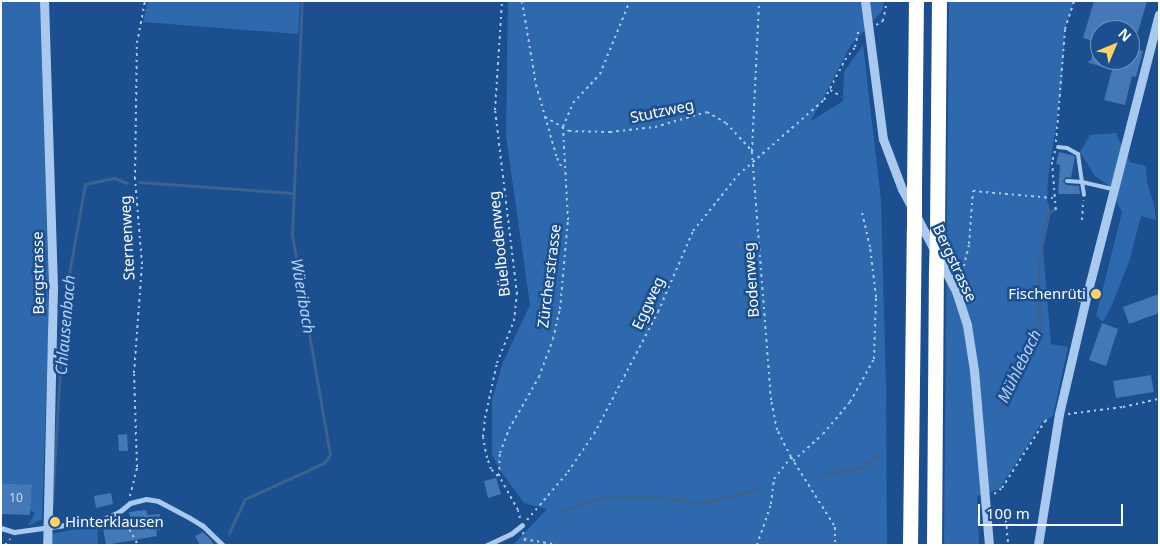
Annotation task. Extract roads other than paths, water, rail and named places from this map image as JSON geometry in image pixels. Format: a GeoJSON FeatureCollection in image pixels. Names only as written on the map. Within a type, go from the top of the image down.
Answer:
{"type":"FeatureCollection","features":[{"type":"Feature","properties":{"kind":"highway"},"geometry":{"type":"LineString","coordinates":[[910,545],[916,1]]}},
{"type":"Feature","properties":{"kind":"highway"},"geometry":{"type":"LineString","coordinates":[[934,545],[939,1]]}},
{"type":"Feature","properties":{"kind":"street","name":"Bergstrasse"},"geometry":{"type":"LineString","coordinates":[[44,1],[53,289],[47,545]]}},
{"type":"Feature","properties":{"kind":"street","name":"Bergstrasse"},"geometry":{"type":"LineString","coordinates":[[865,1],[878,113],[891,163],[956,291],[971,344],[989,545]]}},
{"type":"Feature","properties":{"kind":"street"},"geometry":{"type":"LineString","coordinates":[[1038,545],[1060,414],[1085,302],[1159,14]]}},
{"type":"Feature","properties":{"kind":"street"},"geometry":{"type":"LineString","coordinates":[[1,528],[14,532],[101,520],[119,512],[130,503],[146,499],[158,500],[203,526],[224,545]]}},
{"type":"Feature","properties":{"kind":"street"},"geometry":{"type":"LineString","coordinates":[[487,545],[511,534],[522,525]]}},
{"type":"Feature","properties":{"kind":"lane"},"geometry":{"type":"LineString","coordinates":[[1058,147],[1067,148],[1078,154],[1084,195]]}},
{"type":"Feature","properties":{"kind":"lane"},"geometry":{"type":"LineString","coordinates":[[1067,181],[1082,182],[1115,190]]}},
{"type":"Feature","properties":{"kind":"lane"},"geometry":{"type":"LineString","coordinates":[[1068,295],[1085,302]]}},
{"type":"Feature","properties":{"kind":"waterway","name":"Wüeribach"},"geometry":{"type":"LineString","coordinates":[[229,533],[245,499],[324,463],[330,455],[292,235],[302,1]]}},
{"type":"Feature","properties":{"kind":"waterway","name":"Chlausenbach"},"geometry":{"type":"LineString","coordinates":[[52,504],[64,302],[85,184],[114,178],[127,183]]}},
{"type":"Feature","properties":{"kind":"waterway","name":"Chlausenbach"},"geometry":{"type":"LineString","coordinates":[[139,182],[294,193]]}},
{"type":"Feature","properties":{"kind":"waterway","name":"Mühlebach"},"geometry":{"type":"LineString","coordinates":[[998,410],[1040,328],[1038,270],[1047,213],[1056,208]]}},
{"type":"Feature","properties":{"kind":"waterway","name":"Mühlebach"},"geometry":{"type":"LineString","coordinates":[[821,475],[860,468],[880,454]]}},
{"type":"Feature","properties":{"kind":"waterway","name":"Mühlebach"},"geometry":{"type":"LineString","coordinates":[[561,512],[599,498],[665,498],[701,503],[760,489]]}},
{"type":"Feature","properties":{"kind":"place","name":"Fischenrüti"},"geometry":{"type":"Point","coordinates":[1096,294]}},
{"type":"Feature","properties":{"kind":"place","name":"Hinterklausen"},"geometry":{"type":"Point","coordinates":[55,522]}}]}
